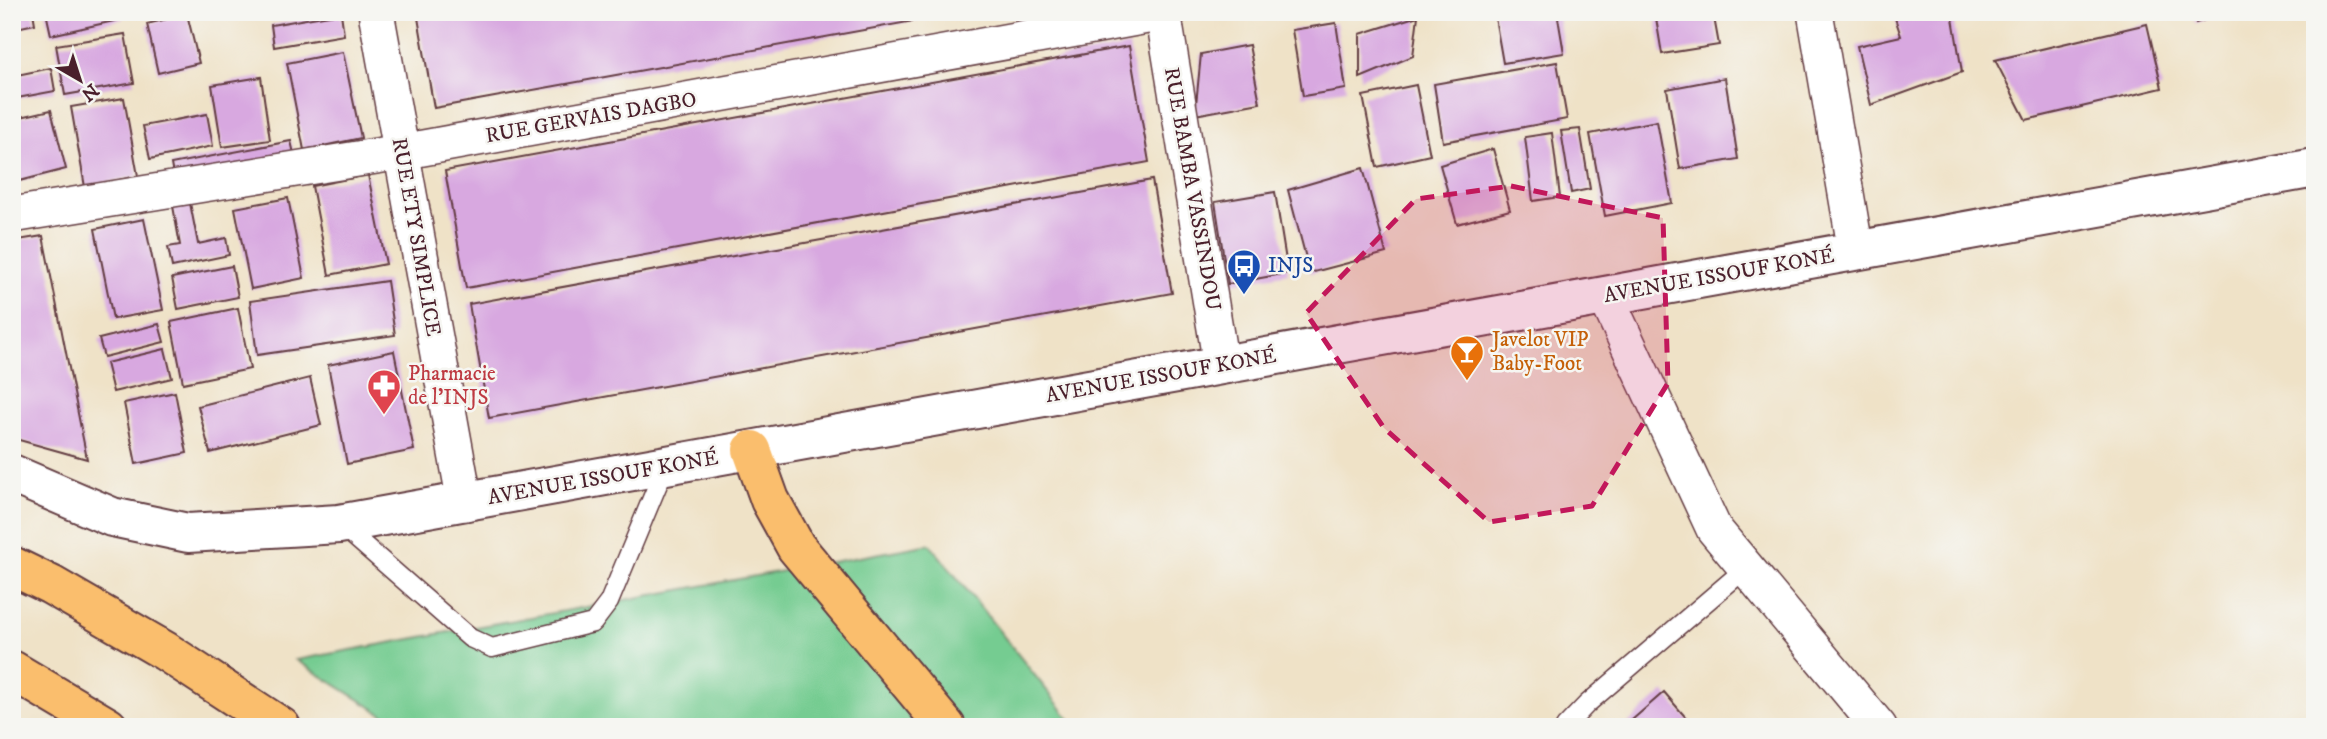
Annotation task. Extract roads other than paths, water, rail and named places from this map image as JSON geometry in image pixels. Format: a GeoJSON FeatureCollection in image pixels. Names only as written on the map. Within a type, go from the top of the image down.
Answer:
{"type":"FeatureCollection","features":[{"type":"Feature","properties":{"kind":"highway"},"geometry":{"type":"LineString","coordinates":[[752,450],[770,500],[796,547],[939,724]]}},
{"type":"Feature","properties":{"kind":"highway"},"geometry":{"type":"LineString","coordinates":[[12,566],[51,585],[165,651],[281,727]]}},
{"type":"Feature","properties":{"kind":"highway"},"geometry":{"type":"LineString","coordinates":[[12,670],[108,727]]}},
{"type":"Feature","properties":{"kind":"street","name":"RUE ETY SIMPLICE"},"geometry":{"type":"LineString","coordinates":[[376,12],[465,503]]}},
{"type":"Feature","properties":{"kind":"street"},"geometry":{"type":"LineString","coordinates":[[1815,12],[1856,252]]}},
{"type":"Feature","properties":{"kind":"street","name":"RUE GERVAIS DAGBO"},"geometry":{"type":"LineString","coordinates":[[12,215],[401,152],[1165,13]]}},
{"type":"Feature","properties":{"kind":"street","name":"RUE BAMBA VASSINDOU"},"geometry":{"type":"LineString","coordinates":[[1165,13],[1221,365]]}},
{"type":"Feature","properties":{"kind":"street","name":"AVENUE ISSOUF KONÉ"},"geometry":{"type":"LineString","coordinates":[[12,474],[112,517],[188,533],[339,524],[2315,168]]}},
{"type":"Feature","properties":{"kind":"street"},"geometry":{"type":"LineString","coordinates":[[1605,295],[1714,529],[1879,727]]}},
{"type":"Feature","properties":{"kind":"lane"},"geometry":{"type":"LineString","coordinates":[[339,524],[470,638],[492,648],[593,623],[609,602],[665,467]]}},
{"type":"Feature","properties":{"kind":"lane"},"geometry":{"type":"LineString","coordinates":[[1564,727],[1587,704],[1746,568]]}},
{"type":"Feature","properties":{"kind":"place","name":"INJS"},"geometry":{"type":"Point","coordinates":[1244,296]}},
{"type":"Feature","properties":{"kind":"place","name":"Javelot VIP Baby-Foot"},"geometry":{"type":"Point","coordinates":[1467,382]}},
{"type":"Feature","properties":{"kind":"place","name":"Pharmacie de l'INJS"},"geometry":{"type":"Point","coordinates":[384,416]}}]}
